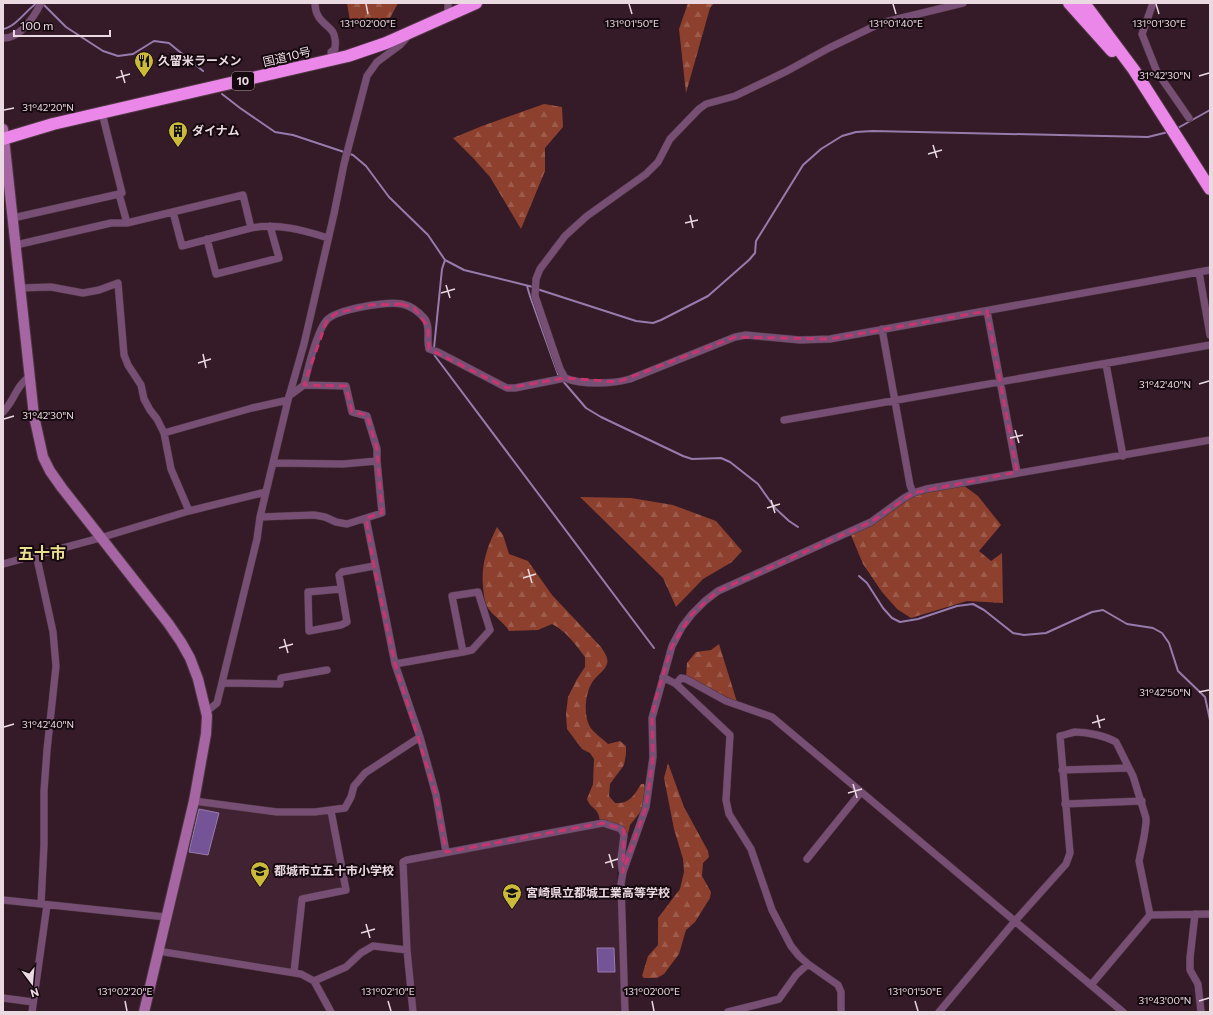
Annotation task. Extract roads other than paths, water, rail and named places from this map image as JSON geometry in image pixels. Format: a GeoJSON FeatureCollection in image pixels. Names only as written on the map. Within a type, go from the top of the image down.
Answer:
{"type":"FeatureCollection","features":[{"type":"Feature","properties":{"kind":"highway","name":"国道10号"},"geometry":{"type":"LineString","coordinates":[[3,136],[333,60],[372,48],[412,32],[476,3]]}},
{"type":"Feature","properties":{"kind":"highway"},"geometry":{"type":"LineString","coordinates":[[1068,3],[1116,56],[1162,112]]}},
{"type":"Feature","properties":{"kind":"highway"},"geometry":{"type":"LineString","coordinates":[[1084,3],[1134,70]]}},
{"type":"Feature","properties":{"kind":"highway"},"geometry":{"type":"LineString","coordinates":[[1090,3],[1118,43],[1210,189]]}},
{"type":"Feature","properties":{"kind":"street"},"geometry":{"type":"LineString","coordinates":[[3,38],[11,38],[18,35],[42,3]]}},
{"type":"Feature","properties":{"kind":"street"},"geometry":{"type":"LineString","coordinates":[[315,3],[317,17],[332,30],[335,38],[335,49],[331,52],[333,60]]}},
{"type":"Feature","properties":{"kind":"street"},"geometry":{"type":"LineString","coordinates":[[448,3],[448,16]]}},
{"type":"Feature","properties":{"kind":"street"},"geometry":{"type":"LineString","coordinates":[[565,378],[535,296],[536,279],[540,270],[565,236],[587,216],[646,174],[658,162],[670,139],[699,109],[706,104],[735,96],[881,23],[963,3]]}},
{"type":"Feature","properties":{"kind":"street"},"geometry":{"type":"LineString","coordinates":[[1153,3],[1142,34],[1157,72],[1188,118]]}},
{"type":"Feature","properties":{"kind":"street"},"geometry":{"type":"LineString","coordinates":[[206,712],[217,703],[288,398],[304,344],[344,164],[367,76],[377,62],[400,45],[412,32]]}},
{"type":"Feature","properties":{"kind":"street"},"geometry":{"type":"LineString","coordinates":[[13,218],[122,193],[102,113]]}},
{"type":"Feature","properties":{"kind":"street"},"geometry":{"type":"LineString","coordinates":[[3,136],[34,416],[43,457],[50,471],[62,488],[168,623],[181,642],[190,658],[198,679],[206,712],[206,734],[194,801],[144,1012]]}},
{"type":"Feature","properties":{"kind":"street"},"geometry":{"type":"LineString","coordinates":[[119,194],[127,223]]}},
{"type":"Feature","properties":{"kind":"street"},"geometry":{"type":"LineString","coordinates":[[16,244],[111,223],[127,223],[243,195],[251,228]]}},
{"type":"Feature","properties":{"kind":"street"},"geometry":{"type":"LineString","coordinates":[[173,212],[182,246],[265,225],[296,228],[328,238]]}},
{"type":"Feature","properties":{"kind":"street"},"geometry":{"type":"LineString","coordinates":[[207,239],[216,274],[279,258],[270,226]]}},
{"type":"Feature","properties":{"kind":"street"},"geometry":{"type":"LineString","coordinates":[[164,433],[288,398],[304,385],[322,328],[327,320],[337,313],[370,305],[401,304],[414,308],[425,320],[428,327],[427,343],[429,349],[438,352],[507,388],[515,388],[565,378],[570,380],[605,383],[618,382],[630,379],[735,337],[746,335],[784,339],[830,339],[1210,270]]}},
{"type":"Feature","properties":{"kind":"street"},"geometry":{"type":"LineString","coordinates":[[1200,272],[1210,335]]}},
{"type":"Feature","properties":{"kind":"street"},"geometry":{"type":"LineString","coordinates":[[20,288],[51,287],[83,293],[99,290],[118,283],[124,354],[128,365],[141,385],[144,399],[164,433],[171,469],[189,511]]}},
{"type":"Feature","properties":{"kind":"street"},"geometry":{"type":"LineString","coordinates":[[988,311],[1017,472]]}},
{"type":"Feature","properties":{"kind":"street"},"geometry":{"type":"LineString","coordinates":[[882,329],[894,401],[910,485],[913,492]]}},
{"type":"Feature","properties":{"kind":"street"},"geometry":{"type":"LineString","coordinates":[[784,420],[1210,345]]}},
{"type":"Feature","properties":{"kind":"street"},"geometry":{"type":"LineString","coordinates":[[1106,364],[1123,456]]}},
{"type":"Feature","properties":{"kind":"street"},"geometry":{"type":"LineString","coordinates":[[3,412],[10,405],[15,392],[24,380],[30,376]]}},
{"type":"Feature","properties":{"kind":"street"},"geometry":{"type":"LineString","coordinates":[[260,517],[314,515],[347,524],[382,513],[377,449],[367,416],[352,412],[346,386],[304,385]]}},
{"type":"Feature","properties":{"kind":"street"},"geometry":{"type":"LineString","coordinates":[[626,1012],[621,893],[623,872],[646,807],[653,757],[652,718],[672,646],[682,627],[692,614],[718,591],[872,522],[913,492],[926,488],[1017,472],[1123,456],[1210,440]]}},
{"type":"Feature","properties":{"kind":"street"},"geometry":{"type":"LineString","coordinates":[[274,462],[343,464],[377,461]]}},
{"type":"Feature","properties":{"kind":"street"},"geometry":{"type":"LineString","coordinates":[[3,564],[100,538],[189,511],[266,492]]}},
{"type":"Feature","properties":{"kind":"street"},"geometry":{"type":"LineString","coordinates":[[366,518],[374,566],[395,664],[420,737],[436,795],[446,852]]}},
{"type":"Feature","properties":{"kind":"street"},"geometry":{"type":"LineString","coordinates":[[32,1012],[44,904],[44,791],[46,750],[56,666],[56,652],[36,554]]}},
{"type":"Feature","properties":{"kind":"street"},"geometry":{"type":"LineString","coordinates":[[341,589],[308,592],[308,631],[340,625],[347,622],[339,575],[342,572],[374,566]]}},
{"type":"Feature","properties":{"kind":"street"},"geometry":{"type":"LineString","coordinates":[[395,664],[463,652],[472,650],[490,630],[478,592],[452,596],[463,652]]}},
{"type":"Feature","properties":{"kind":"street"},"geometry":{"type":"LineString","coordinates":[[222,683],[280,684],[280,678],[327,670]]}},
{"type":"Feature","properties":{"kind":"street"},"geometry":{"type":"LineString","coordinates":[[663,678],[676,684],[730,735],[726,800],[729,814],[751,849],[768,900],[777,921],[791,946],[808,964],[838,985],[841,992],[842,1012]]}},
{"type":"Feature","properties":{"kind":"street"},"geometry":{"type":"LineString","coordinates":[[676,684],[681,678],[686,679],[726,701],[772,717],[1123,1012]]}},
{"type":"Feature","properties":{"kind":"street"},"geometry":{"type":"LineString","coordinates":[[938,1012],[1015,921],[1066,864],[1070,852],[1060,736],[1075,732],[1085,733],[1111,739],[1116,742],[1133,776],[1142,801],[1146,823],[1139,861],[1150,915]]}},
{"type":"Feature","properties":{"kind":"street"},"geometry":{"type":"LineString","coordinates":[[194,801],[277,812],[315,812],[345,808],[351,797],[354,786],[365,773],[420,737]]}},
{"type":"Feature","properties":{"kind":"street"},"geometry":{"type":"LineString","coordinates":[[1062,770],[1128,768]]}},
{"type":"Feature","properties":{"kind":"street"},"geometry":{"type":"LineString","coordinates":[[807,858],[861,792]]}},
{"type":"Feature","properties":{"kind":"street"},"geometry":{"type":"LineString","coordinates":[[1065,804],[1142,801]]}},
{"type":"Feature","properties":{"kind":"street"},"geometry":{"type":"LineString","coordinates":[[294,972],[302,899],[346,890],[331,811]]}},
{"type":"Feature","properties":{"kind":"street"},"geometry":{"type":"LineString","coordinates":[[413,1012],[407,950],[403,862],[446,852],[602,823],[623,831],[624,835],[621,859],[623,872]]}},
{"type":"Feature","properties":{"kind":"street"},"geometry":{"type":"LineString","coordinates":[[3,900],[166,917]]}},
{"type":"Feature","properties":{"kind":"street"},"geometry":{"type":"LineString","coordinates":[[1195,914],[1190,970],[1198,984],[1202,1012]]}},
{"type":"Feature","properties":{"kind":"street"},"geometry":{"type":"LineString","coordinates":[[1091,985],[1150,915],[1210,914]]}},
{"type":"Feature","properties":{"kind":"street"},"geometry":{"type":"LineString","coordinates":[[314,981],[346,967],[361,953],[373,946],[407,950]]}},
{"type":"Feature","properties":{"kind":"street"},"geometry":{"type":"LineString","coordinates":[[158,950],[302,974],[314,981],[331,1012]]}},
{"type":"Feature","properties":{"kind":"street"},"geometry":{"type":"LineString","coordinates":[[728,1012],[779,999],[796,975],[808,964]]}},
{"type":"Feature","properties":{"kind":"street"},"geometry":{"type":"LineString","coordinates":[[3,998],[33,1002]]}},
{"type":"Feature","properties":{"kind":"waterway"},"geometry":{"type":"LineString","coordinates":[[3,29],[8,28],[17,22],[37,3]]}},
{"type":"Feature","properties":{"kind":"waterway"},"geometry":{"type":"LineString","coordinates":[[41,4],[44,5],[66,27],[103,51],[118,56],[133,54],[154,41],[169,43],[203,71]]}},
{"type":"Feature","properties":{"kind":"waterway"},"geometry":{"type":"LineString","coordinates":[[222,94],[275,132],[293,135],[353,155],[366,166],[389,197],[428,235],[445,260],[464,270],[533,287]]}},
{"type":"Feature","properties":{"kind":"waterway"},"geometry":{"type":"LineString","coordinates":[[1176,129],[1210,110]]}},
{"type":"Feature","properties":{"kind":"waterway"},"geometry":{"type":"LineString","coordinates":[[537,289],[636,321],[653,323],[661,320],[708,296],[749,260],[755,253],[756,241],[803,165],[821,149],[842,136],[856,132],[873,131],[1148,137],[1168,132]]}},
{"type":"Feature","properties":{"kind":"waterway"},"geometry":{"type":"LineString","coordinates":[[434,348],[442,269],[445,260]]}},
{"type":"Feature","properties":{"kind":"waterway"},"geometry":{"type":"LineString","coordinates":[[527,286],[559,377]]}},
{"type":"Feature","properties":{"kind":"waterway"},"geometry":{"type":"LineString","coordinates":[[434,353],[654,648]]}},
{"type":"Feature","properties":{"kind":"waterway"},"geometry":{"type":"LineString","coordinates":[[562,380],[586,408],[601,417],[683,456],[692,459],[721,458],[730,462],[758,484],[775,508],[798,527]]}},
{"type":"Feature","properties":{"kind":"waterway"},"geometry":{"type":"LineString","coordinates":[[859,576],[867,583],[883,608],[892,618],[900,622],[918,619],[957,606],[973,604],[984,610],[1013,633],[1024,635],[1046,633],[1092,612],[1103,610],[1127,624],[1153,628],[1162,633],[1169,643],[1178,671],[1205,697],[1210,720]]}},
{"type":"Feature","properties":{"kind":"place","name":"久留米ラーメン"},"geometry":{"type":"Point","coordinates":[144,78]}},
{"type":"Feature","properties":{"kind":"place","name":"ダイナム"},"geometry":{"type":"Point","coordinates":[178,148]}},
{"type":"Feature","properties":{"kind":"place","name":"都城市立五十市小学校"},"geometry":{"type":"Point","coordinates":[260,888]}},
{"type":"Feature","properties":{"kind":"place","name":"宮崎県立都城工業高等学校"},"geometry":{"type":"Point","coordinates":[512,910]}},
{"type":"Feature","properties":{"kind":"district","name":"五十市"},"geometry":{"type":"Point","coordinates":[42,553]}}]}
